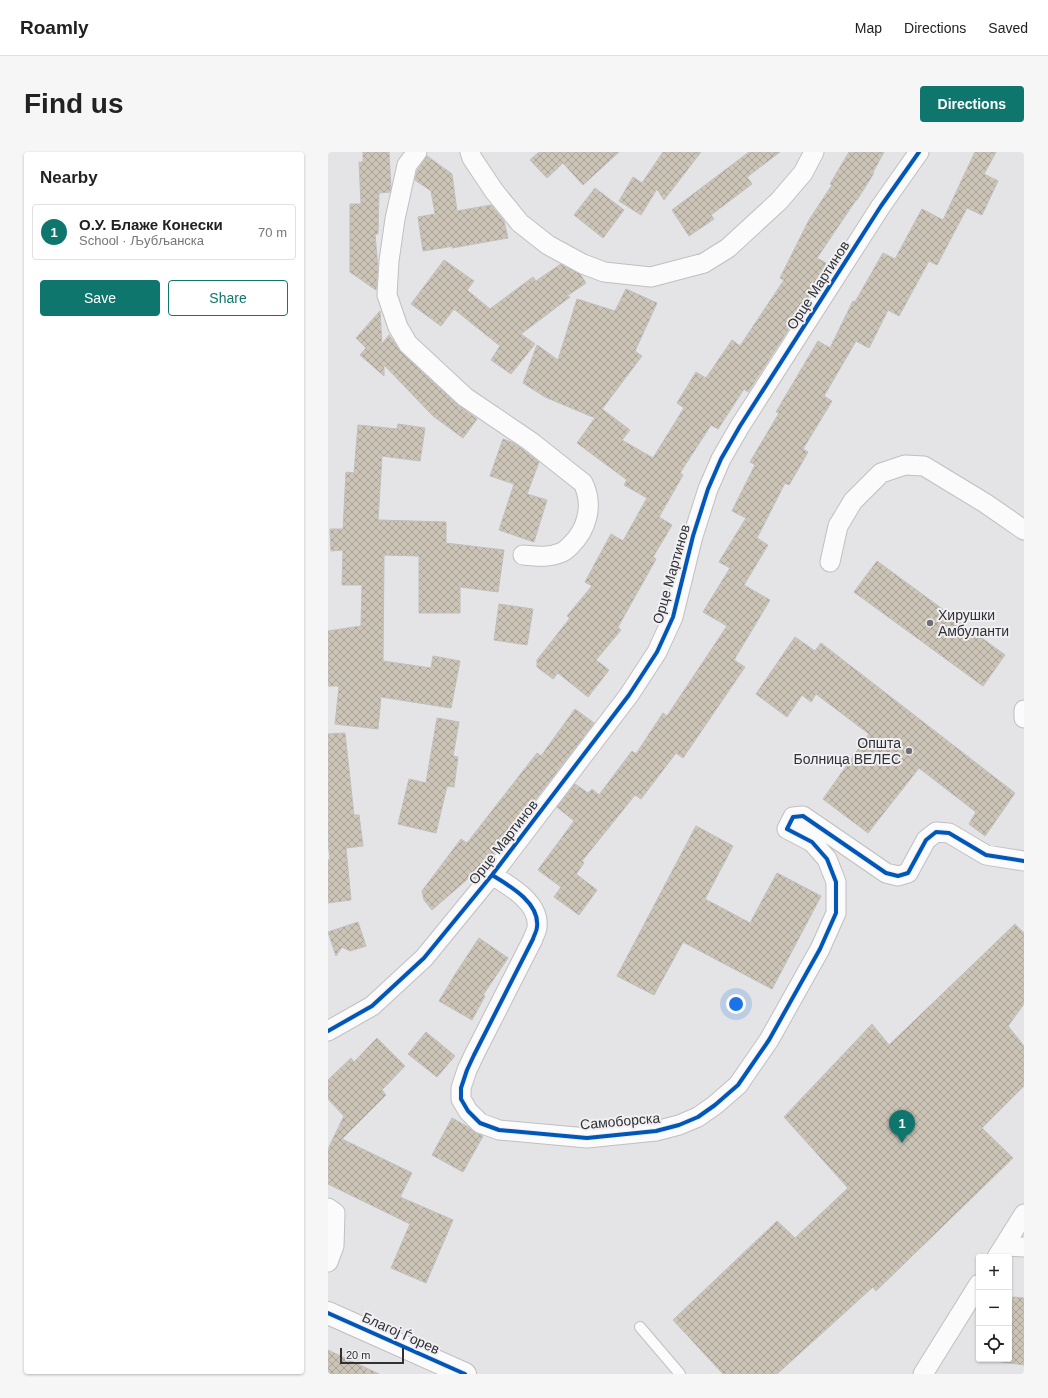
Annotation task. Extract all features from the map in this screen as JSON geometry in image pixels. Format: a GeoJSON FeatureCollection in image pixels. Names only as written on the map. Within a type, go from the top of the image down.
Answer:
{"type":"FeatureCollection","features":[{"type":"Feature","properties":{"kind":"main road","name":"Благој Ѓорев"},"geometry":{"type":"LineString","coordinates":[[328,1313],[465,1374]]}},
{"type":"Feature","properties":{"kind":"street"},"geometry":{"type":"LineString","coordinates":[[416,152],[408,166],[404,178],[395,219],[389,261],[387,295],[398,327],[408,344],[465,397],[530,441],[583,484],[588,492],[589,508],[585,526],[574,542],[562,553],[549,557],[523,555]]}},
{"type":"Feature","properties":{"kind":"street"},"geometry":{"type":"LineString","coordinates":[[470,152],[472,158],[494,191],[520,224],[548,246],[583,264],[604,272],[651,277],[704,263],[728,248],[779,201],[803,173],[814,152]]}},
{"type":"Feature","properties":{"kind":"street","name":"Орце Мартинов"},"geometry":{"type":"LineString","coordinates":[[328,1031],[372,1006],[424,958],[492,875],[629,696],[657,652],[673,617],[693,536],[708,489],[721,459],[740,426],[873,219],[919,152]]}},
{"type":"Feature","properties":{"kind":"street"},"geometry":{"type":"LineString","coordinates":[[830,562],[838,526],[853,501],[881,473],[905,465],[924,466],[986,503],[1024,530]]}},
{"type":"Feature","properties":{"kind":"street"},"geometry":{"type":"LineString","coordinates":[[1024,710],[1024,718]]}},
{"type":"Feature","properties":{"kind":"street","name":"Самоборска"},"geometry":{"type":"LineString","coordinates":[[492,875],[522,895],[535,913],[537,927],[533,939],[467,1070],[461,1088],[461,1099],[468,1111],[480,1123],[500,1130],[587,1138],[656,1131],[679,1125],[698,1117],[715,1105],[738,1084],[770,1040],[820,949],[836,912],[836,882],[827,860],[812,842],[786,829],[793,817],[803,816],[886,873],[898,876],[908,873],[926,840],[936,832],[949,833],[986,855],[1024,861]]}},
{"type":"Feature","properties":{"kind":"street"},"geometry":{"type":"LineString","coordinates":[[328,1208],[335,1213],[334,1246],[328,1262]]}},
{"type":"Feature","properties":{"kind":"street"},"geometry":{"type":"LineString","coordinates":[[1001,1252],[1024,1214]]}},
{"type":"Feature","properties":{"kind":"street"},"geometry":{"type":"LineString","coordinates":[[1001,1252],[1024,1247]]}},
{"type":"Feature","properties":{"kind":"street"},"geometry":{"type":"LineString","coordinates":[[923,1374],[976,1289]]}},
{"type":"Feature","properties":{"kind":"lane"},"geometry":{"type":"LineString","coordinates":[[640,1327],[680,1374]]}},
{"type":"Feature","properties":{"kind":"building"},"geometry":{"type":"Polygon","coordinates":[[[363,152],[389,152],[391,187],[390,192],[379,193],[378,234],[375,234],[378,268],[376,290],[350,272],[350,204],[361,204],[359,162],[363,162],[363,152]]]}},
{"type":"Feature","properties":{"kind":"building"},"geometry":{"type":"Polygon","coordinates":[[[539,152],[619,152],[583,185],[563,163],[547,178],[530,160],[539,152]]]}},
{"type":"Feature","properties":{"kind":"building"},"geometry":{"type":"Polygon","coordinates":[[[663,152],[701,152],[664,200],[657,189],[641,215],[619,201],[633,177],[642,183],[663,152]]]}},
{"type":"Feature","properties":{"kind":"building"},"geometry":{"type":"Polygon","coordinates":[[[749,152],[780,152],[747,177],[752,184],[711,215],[714,219],[689,236],[672,210],[749,152]]]}},
{"type":"Feature","properties":{"kind":"building"},"geometry":{"type":"Polygon","coordinates":[[[849,152],[884,152],[873,172],[874,173],[857,200],[817,258],[826,263],[805,304],[748,392],[744,389],[718,429],[711,425],[680,473],[683,475],[659,517],[672,525],[653,557],[656,559],[618,627],[621,630],[596,660],[609,670],[588,697],[558,673],[553,679],[537,667],[537,660],[570,618],[567,616],[592,586],[585,582],[611,534],[623,541],[647,498],[624,485],[627,480],[577,443],[595,418],[545,397],[523,383],[537,345],[558,360],[577,299],[615,311],[626,289],[657,303],[635,351],[642,356],[602,409],[630,430],[622,440],[653,458],[684,408],[677,403],[696,372],[706,378],[732,340],[740,346],[784,280],[780,278],[809,220],[832,185],[830,184],[849,152]]]}},
{"type":"Feature","properties":{"kind":"building"},"geometry":{"type":"Polygon","coordinates":[[[975,152],[996,152],[984,174],[998,181],[982,215],[967,208],[937,265],[929,261],[899,316],[888,310],[869,348],[856,341],[824,396],[832,401],[803,449],[808,452],[789,485],[785,483],[757,538],[768,545],[744,585],[770,600],[734,660],[745,667],[683,758],[676,753],[641,799],[635,795],[582,861],[584,863],[576,874],[597,890],[579,915],[554,897],[561,887],[538,870],[574,821],[557,807],[575,784],[588,793],[592,789],[599,795],[632,751],[636,754],[663,713],[667,716],[727,626],[703,612],[730,568],[719,562],[746,518],[732,511],[755,465],[750,462],[779,413],[776,412],[818,341],[830,348],[853,301],[855,302],[883,253],[895,259],[922,209],[943,220],[975,152]]]}},
{"type":"Feature","properties":{"kind":"building"},"geometry":{"type":"Polygon","coordinates":[[[427,156],[452,174],[457,211],[491,205],[504,221],[508,238],[452,248],[454,246],[423,251],[418,217],[435,214],[431,191],[415,180],[417,171],[427,156]]]}},
{"type":"Feature","properties":{"kind":"building"},"geometry":{"type":"Polygon","coordinates":[[[595,188],[624,210],[603,238],[574,215],[595,188]]]}},
{"type":"Feature","properties":{"kind":"building"},"geometry":{"type":"Polygon","coordinates":[[[444,260],[474,281],[467,290],[490,309],[533,277],[536,281],[561,264],[580,274],[586,283],[567,296],[570,297],[521,334],[535,344],[511,374],[491,360],[500,346],[454,309],[441,326],[411,304],[444,260]]]}},
{"type":"Feature","properties":{"kind":"building"},"geometry":{"type":"Polygon","coordinates":[[[380,311],[382,344],[389,335],[401,352],[458,405],[477,419],[463,438],[433,416],[384,365],[384,376],[360,355],[366,348],[356,338],[380,311]]]}},
{"type":"Feature","properties":{"kind":"building"},"geometry":{"type":"Polygon","coordinates":[[[398,424],[425,428],[420,461],[382,456],[378,520],[446,522],[446,543],[504,550],[498,592],[460,587],[460,613],[419,613],[419,556],[384,555],[383,661],[431,668],[433,656],[460,661],[451,708],[381,697],[378,729],[335,724],[339,686],[328,686],[328,631],[361,626],[362,585],[342,585],[343,550],[331,551],[330,529],[343,529],[346,472],[354,473],[358,425],[397,429],[398,424]]]}},
{"type":"Feature","properties":{"kind":"building"},"geometry":{"type":"Polygon","coordinates":[[[503,439],[514,443],[539,462],[527,494],[547,500],[534,542],[499,530],[514,484],[490,476],[503,439]]]}},
{"type":"Feature","properties":{"kind":"building","name":"Хирушки Амбуланти"},"geometry":{"type":"Polygon","coordinates":[[[877,561],[1005,655],[983,686],[854,592],[877,561]]]}},
{"type":"Feature","properties":{"kind":"building"},"geometry":{"type":"Polygon","coordinates":[[[499,604],[533,609],[527,645],[494,640],[499,604]]]}},
{"type":"Feature","properties":{"kind":"building","name":"Општа Болница ВЕЛЕС"},"geometry":{"type":"Polygon","coordinates":[[[795,637],[815,651],[821,643],[1015,793],[985,836],[969,824],[976,812],[919,768],[868,833],[823,799],[869,734],[816,694],[811,702],[802,695],[787,717],[756,694],[795,637]]]}},
{"type":"Feature","properties":{"kind":"building"},"geometry":{"type":"Polygon","coordinates":[[[575,709],[594,723],[474,880],[470,877],[432,910],[424,900],[422,891],[461,839],[467,843],[537,753],[541,756],[575,709]]]}},
{"type":"Feature","properties":{"kind":"building"},"geometry":{"type":"Polygon","coordinates":[[[437,718],[459,722],[453,756],[458,757],[454,787],[447,786],[436,833],[398,824],[409,779],[426,783],[437,718]]]}},
{"type":"Feature","properties":{"kind":"building"},"geometry":{"type":"Polygon","coordinates":[[[345,733],[354,815],[359,815],[363,846],[346,848],[351,900],[328,903],[328,860],[330,859],[328,842],[328,734],[345,733]]]}},
{"type":"Feature","properties":{"kind":"building"},"geometry":{"type":"Polygon","coordinates":[[[696,826],[733,846],[705,899],[750,923],[777,873],[821,896],[772,989],[683,942],[654,995],[617,976],[696,826]]]}},
{"type":"Feature","properties":{"kind":"building"},"geometry":{"type":"Polygon","coordinates":[[[358,922],[366,946],[350,951],[342,947],[336,956],[328,932],[358,922]]]}},
{"type":"Feature","properties":{"kind":"building"},"geometry":{"type":"Polygon","coordinates":[[[1015,924],[1024,933],[1024,1004],[1008,1026],[1024,1046],[1024,1086],[982,1128],[1013,1158],[876,1291],[873,1287],[777,1374],[723,1374],[673,1320],[777,1221],[795,1238],[848,1188],[784,1117],[872,1024],[889,1045],[1015,924]]]}},
{"type":"Feature","properties":{"kind":"building"},"geometry":{"type":"Polygon","coordinates":[[[479,938],[508,958],[483,995],[485,996],[472,1020],[439,1001],[479,938]]]}},
{"type":"Feature","properties":{"kind":"building"},"geometry":{"type":"Polygon","coordinates":[[[426,1032],[455,1056],[437,1077],[408,1054],[426,1032]]]}},
{"type":"Feature","properties":{"kind":"building"},"geometry":{"type":"Polygon","coordinates":[[[377,1038],[405,1066],[382,1090],[386,1095],[342,1139],[412,1173],[400,1197],[453,1220],[426,1283],[391,1268],[410,1224],[328,1184],[328,1149],[344,1116],[328,1099],[328,1080],[351,1058],[354,1062],[377,1038]]]}},
{"type":"Feature","properties":{"kind":"building"},"geometry":{"type":"Polygon","coordinates":[[[452,1118],[483,1136],[463,1172],[432,1155],[452,1118]]]}},
{"type":"Feature","properties":{"kind":"building"},"geometry":{"type":"Polygon","coordinates":[[[1013,1297],[1024,1298],[1024,1365],[1002,1362],[1012,1362],[1013,1297]]]}},
{"type":"Feature","properties":{"kind":"building"},"geometry":{"type":"Polygon","coordinates":[[[328,1350],[379,1374],[328,1374],[328,1350]]]}},
{"type":"Feature","properties":{"kind":"cycle path"},"geometry":{"type":"LineString","coordinates":[[328,1031],[372,1006],[424,958],[492,875],[629,695],[657,652],[673,617],[693,536],[708,489],[721,459],[740,426],[881,206],[919,152]]}},
{"type":"Feature","properties":{"kind":"cycle path"},"geometry":{"type":"LineString","coordinates":[[492,875],[515,890],[529,903],[537,918],[537,928],[533,939],[467,1070],[461,1088],[461,1099],[468,1111],[480,1123],[499,1130],[587,1138],[656,1131],[679,1125],[698,1117],[715,1105],[738,1085],[769,1040],[820,949],[836,913],[836,882],[827,859],[812,842],[787,829],[793,817],[803,816],[886,873],[898,876],[908,873],[926,840],[936,832],[949,833],[986,855],[1024,861]]}},
{"type":"Feature","properties":{"kind":"cycle path"},"geometry":{"type":"LineString","coordinates":[[328,1313],[465,1374]]}},
{"type":"Feature","properties":{"kind":"place","name":"Хирушки Амбуланти"},"geometry":{"type":"Point","coordinates":[930,623]}},
{"type":"Feature","properties":{"kind":"place","name":"Општа Болница ВЕЛЕС"},"geometry":{"type":"Point","coordinates":[909,751]}},
{"type":"Feature","properties":{"kind":"place","name":"О.У. Блаже Конески"},"geometry":{"type":"Point","coordinates":[902,1143]}}]}
